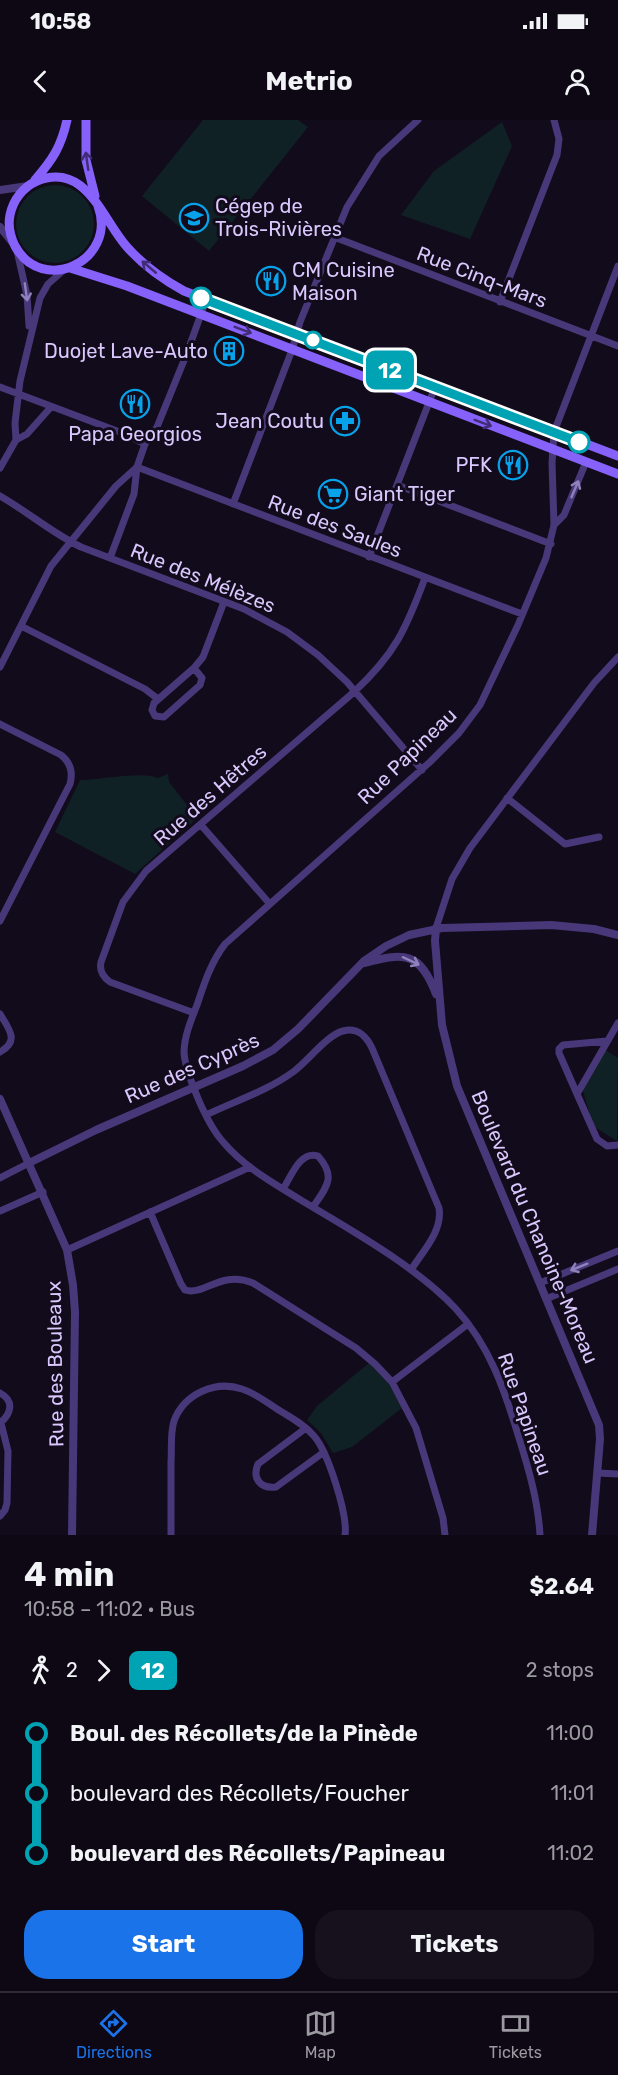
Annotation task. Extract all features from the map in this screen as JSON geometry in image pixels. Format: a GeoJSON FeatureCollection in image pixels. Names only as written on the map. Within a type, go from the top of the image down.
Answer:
{"type":"FeatureCollection","features":[{"type":"Feature","properties":{"kind":"main road"},"geometry":{"type":"LineString","coordinates":[[67,120],[59,148],[51,162],[18,196],[10,213],[9,226],[15,246],[23,257],[35,266],[50,270],[67,269],[127,286],[618,474]]}},
{"type":"Feature","properties":{"kind":"main road"},"geometry":{"type":"LineString","coordinates":[[67,269],[87,258],[99,241],[102,221],[86,160],[86,120]]}},
{"type":"Feature","properties":{"kind":"main road"},"geometry":{"type":"LineString","coordinates":[[30,185],[46,178],[58,177],[76,182],[87,190],[125,245],[142,262],[174,285],[206,300],[618,456]]}},
{"type":"Feature","properties":{"kind":"street"},"geometry":{"type":"LineString","coordinates":[[233,504],[334,237],[350,201],[372,165],[386,148],[418,120]]}},
{"type":"Feature","properties":{"kind":"street"},"geometry":{"type":"LineString","coordinates":[[500,302],[557,155],[559,139],[554,120]]}},
{"type":"Feature","properties":{"kind":"street"},"geometry":{"type":"LineString","coordinates":[[0,190],[30,185]]}},
{"type":"Feature","properties":{"kind":"street"},"geometry":{"type":"LineString","coordinates":[[0,227],[15,246],[27,296],[29,337]]}},
{"type":"Feature","properties":{"kind":"street","name":"Rue Cinq-Mars"},"geometry":{"type":"LineString","coordinates":[[334,237],[618,346]]}},
{"type":"Feature","properties":{"kind":"street","name":"Rue Papineau"},"geometry":{"type":"LineString","coordinates":[[540,1535],[535,1494],[506,1395],[493,1362],[468,1324],[443,1296],[411,1270],[250,1167],[223,1142],[206,1115],[193,1087],[184,1050],[194,1013],[221,948],[236,932],[422,770],[459,733],[480,705],[551,544],[554,525],[552,449],[555,432],[618,266]]}},
{"type":"Feature","properties":{"kind":"street"},"geometry":{"type":"LineString","coordinates":[[16,441],[15,423],[19,394],[29,337],[42,292],[48,284],[67,269]]}},
{"type":"Feature","properties":{"kind":"street"},"geometry":{"type":"LineString","coordinates":[[110,558],[134,494],[137,467],[145,444],[157,427],[206,300]]}},
{"type":"Feature","properties":{"kind":"street"},"geometry":{"type":"LineString","coordinates":[[0,387],[125,434],[145,444]]}},
{"type":"Feature","properties":{"kind":"street"},"geometry":{"type":"LineString","coordinates":[[369,557],[435,387]]}},
{"type":"Feature","properties":{"kind":"street"},"geometry":{"type":"LineString","coordinates":[[0,468],[16,441],[27,434],[51,407]]}},
{"type":"Feature","properties":{"kind":"street"},"geometry":{"type":"LineString","coordinates":[[554,525],[564,515],[586,462]]}},
{"type":"Feature","properties":{"kind":"street"},"geometry":{"type":"LineString","coordinates":[[0,667],[48,571],[116,486],[137,467]]}},
{"type":"Feature","properties":{"kind":"street","name":"Rue des Saules"},"geometry":{"type":"LineString","coordinates":[[137,467],[522,614]]}},
{"type":"Feature","properties":{"kind":"street"},"geometry":{"type":"LineString","coordinates":[[397,485],[551,544]]}},
{"type":"Feature","properties":{"kind":"street","name":"Rue des Mélèzes"},"geometry":{"type":"LineString","coordinates":[[0,496],[70,542],[260,617],[296,638],[328,664],[422,770]]}},
{"type":"Feature","properties":{"kind":"street","name":"Rue des Hêtres"},"geometry":{"type":"LineString","coordinates":[[194,1013],[107,980],[102,974],[100,965],[121,907],[130,891],[146,872],[354,692],[383,663],[398,642],[425,578]]}},
{"type":"Feature","properties":{"kind":"street"},"geometry":{"type":"LineString","coordinates":[[194,668],[201,676],[202,683],[162,717],[155,716],[152,710],[153,705],[203,657],[224,602]]}},
{"type":"Feature","properties":{"kind":"street"},"geometry":{"type":"LineString","coordinates":[[21,626],[145,689],[158,699]]}},
{"type":"Feature","properties":{"kind":"street"},"geometry":{"type":"LineString","coordinates":[[436,928],[455,872],[470,848],[594,683],[618,657]]}},
{"type":"Feature","properties":{"kind":"street"},"geometry":{"type":"LineString","coordinates":[[0,724],[64,758],[70,766],[72,777],[0,921]]}},
{"type":"Feature","properties":{"kind":"street"},"geometry":{"type":"LineString","coordinates":[[507,798],[565,844],[599,837]]}},
{"type":"Feature","properties":{"kind":"street"},"geometry":{"type":"LineString","coordinates":[[201,825],[269,903]]}},
{"type":"Feature","properties":{"kind":"street","name":"Rue des Cyprès"},"geometry":{"type":"LineString","coordinates":[[0,1178],[96,1130],[254,1061],[281,1045],[360,965],[396,940],[416,932],[436,928],[568,926],[594,928],[618,935]]}},
{"type":"Feature","properties":{"kind":"street","name":"Boulevard du Chanoine-Moreau"},"geometry":{"type":"LineString","coordinates":[[436,928],[435,941],[444,1038],[457,1086],[599,1425],[598,1473],[592,1535]]}},
{"type":"Feature","properties":{"kind":"street"},"geometry":{"type":"LineString","coordinates":[[360,965],[391,956],[411,959],[426,971],[440,1003]]}},
{"type":"Feature","properties":{"kind":"street"},"geometry":{"type":"LineString","coordinates":[[0,1014],[11,1036],[10,1044],[0,1052]]}},
{"type":"Feature","properties":{"kind":"street"},"geometry":{"type":"LineString","coordinates":[[577,1094],[618,1023]]}},
{"type":"Feature","properties":{"kind":"street"},"geometry":{"type":"LineString","coordinates":[[206,1115],[290,1074],[338,1033],[351,1030],[363,1034],[372,1048],[439,1208],[440,1220],[436,1231],[411,1270]]}},
{"type":"Feature","properties":{"kind":"street"},"geometry":{"type":"LineString","coordinates":[[607,1041],[563,1045],[559,1053],[597,1139],[607,1146],[618,1145]]}},
{"type":"Feature","properties":{"kind":"street","name":"Rue des Bouleaux"},"geometry":{"type":"LineString","coordinates":[[0,1099],[67,1250],[73,1285],[75,1312],[72,1535]]}},
{"type":"Feature","properties":{"kind":"street"},"geometry":{"type":"LineString","coordinates":[[283,1189],[304,1157],[311,1154],[318,1156],[327,1170],[329,1182],[314,1208]]}},
{"type":"Feature","properties":{"kind":"street"},"geometry":{"type":"LineString","coordinates":[[67,1250],[250,1167]]}},
{"type":"Feature","properties":{"kind":"street"},"geometry":{"type":"LineString","coordinates":[[0,1211],[43,1192]]}},
{"type":"Feature","properties":{"kind":"street"},"geometry":{"type":"LineString","coordinates":[[150,1212],[185,1290],[194,1291],[230,1278],[253,1282],[356,1348],[393,1382],[416,1428],[443,1518],[445,1535]]}},
{"type":"Feature","properties":{"kind":"street"},"geometry":{"type":"LineString","coordinates":[[540,1283],[618,1251]]}},
{"type":"Feature","properties":{"kind":"street"},"geometry":{"type":"LineString","coordinates":[[546,1299],[618,1269]]}},
{"type":"Feature","properties":{"kind":"street"},"geometry":{"type":"LineString","coordinates":[[393,1382],[468,1324]]}},
{"type":"Feature","properties":{"kind":"street"},"geometry":{"type":"LineString","coordinates":[[171,1535],[172,1430],[180,1410],[195,1395],[215,1387],[228,1386],[251,1393],[306,1428],[315,1438],[324,1452],[345,1516],[345,1535]]}},
{"type":"Feature","properties":{"kind":"street"},"geometry":{"type":"LineString","coordinates":[[0,1393],[6,1396],[10,1405],[9,1414],[1,1423],[8,1450],[8,1493],[7,1507],[0,1516]]}},
{"type":"Feature","properties":{"kind":"street"},"geometry":{"type":"LineString","coordinates":[[306,1428],[258,1464],[255,1473],[258,1482],[266,1487],[276,1487],[324,1452]]}},
{"type":"Feature","properties":{"kind":"street"},"geometry":{"type":"LineString","coordinates":[[598,1473],[618,1474]]}},
{"type":"Feature","properties":{"kind":"shaded area"},"geometry":{"type":"Polygon","coordinates":[[[203,120],[298,120],[308,127],[209,251],[142,196],[203,120]]]}},
{"type":"Feature","properties":{"kind":"shaded area"},"geometry":{"type":"Polygon","coordinates":[[[502,122],[512,146],[470,239],[401,215],[434,171],[502,122]]]}},
{"type":"Feature","properties":{"kind":"shaded area"},"geometry":{"type":"Polygon","coordinates":[[[47,185],[63,185],[77,191],[88,202],[94,216],[94,232],[88,246],[77,257],[63,263],[47,263],[33,257],[22,246],[16,232],[16,216],[22,202],[33,191],[47,185]]]}},
{"type":"Feature","properties":{"kind":"shaded area"},"geometry":{"type":"Polygon","coordinates":[[[168,774],[169,782],[197,818],[135,874],[55,832],[80,780],[141,775],[158,778],[168,774]]]}},
{"type":"Feature","properties":{"kind":"shaded area"},"geometry":{"type":"Polygon","coordinates":[[[604,1049],[618,1058],[617,1141],[593,1126],[581,1084],[604,1049]]]}},
{"type":"Feature","properties":{"kind":"shaded area"},"geometry":{"type":"Polygon","coordinates":[[[369,1363],[389,1384],[402,1408],[352,1447],[333,1453],[321,1433],[307,1420],[317,1406],[369,1363]]]}},
{"type":"Feature","properties":{"kind":"bus line","name":"12"},"geometry":{"type":"LineString","coordinates":[[201,298],[579,442]]}},
{"type":"Feature","properties":{"kind":"place","name":"Cégep de Trois-Rivières"},"geometry":{"type":"Point","coordinates":[194,218]}},
{"type":"Feature","properties":{"kind":"place","name":"CM Cuisine Maison"},"geometry":{"type":"Point","coordinates":[271,281]}},
{"type":"Feature","properties":{"kind":"place","name":"Duojet Lave-Auto"},"geometry":{"type":"Point","coordinates":[229,351]}},
{"type":"Feature","properties":{"kind":"place","name":"Papa Georgios"},"geometry":{"type":"Point","coordinates":[135,404]}},
{"type":"Feature","properties":{"kind":"place","name":"Jean Coutu"},"geometry":{"type":"Point","coordinates":[345,421]}},
{"type":"Feature","properties":{"kind":"place","name":"PFK"},"geometry":{"type":"Point","coordinates":[513,465]}},
{"type":"Feature","properties":{"kind":"place","name":"Giant Tiger"},"geometry":{"type":"Point","coordinates":[333,494]}}]}
